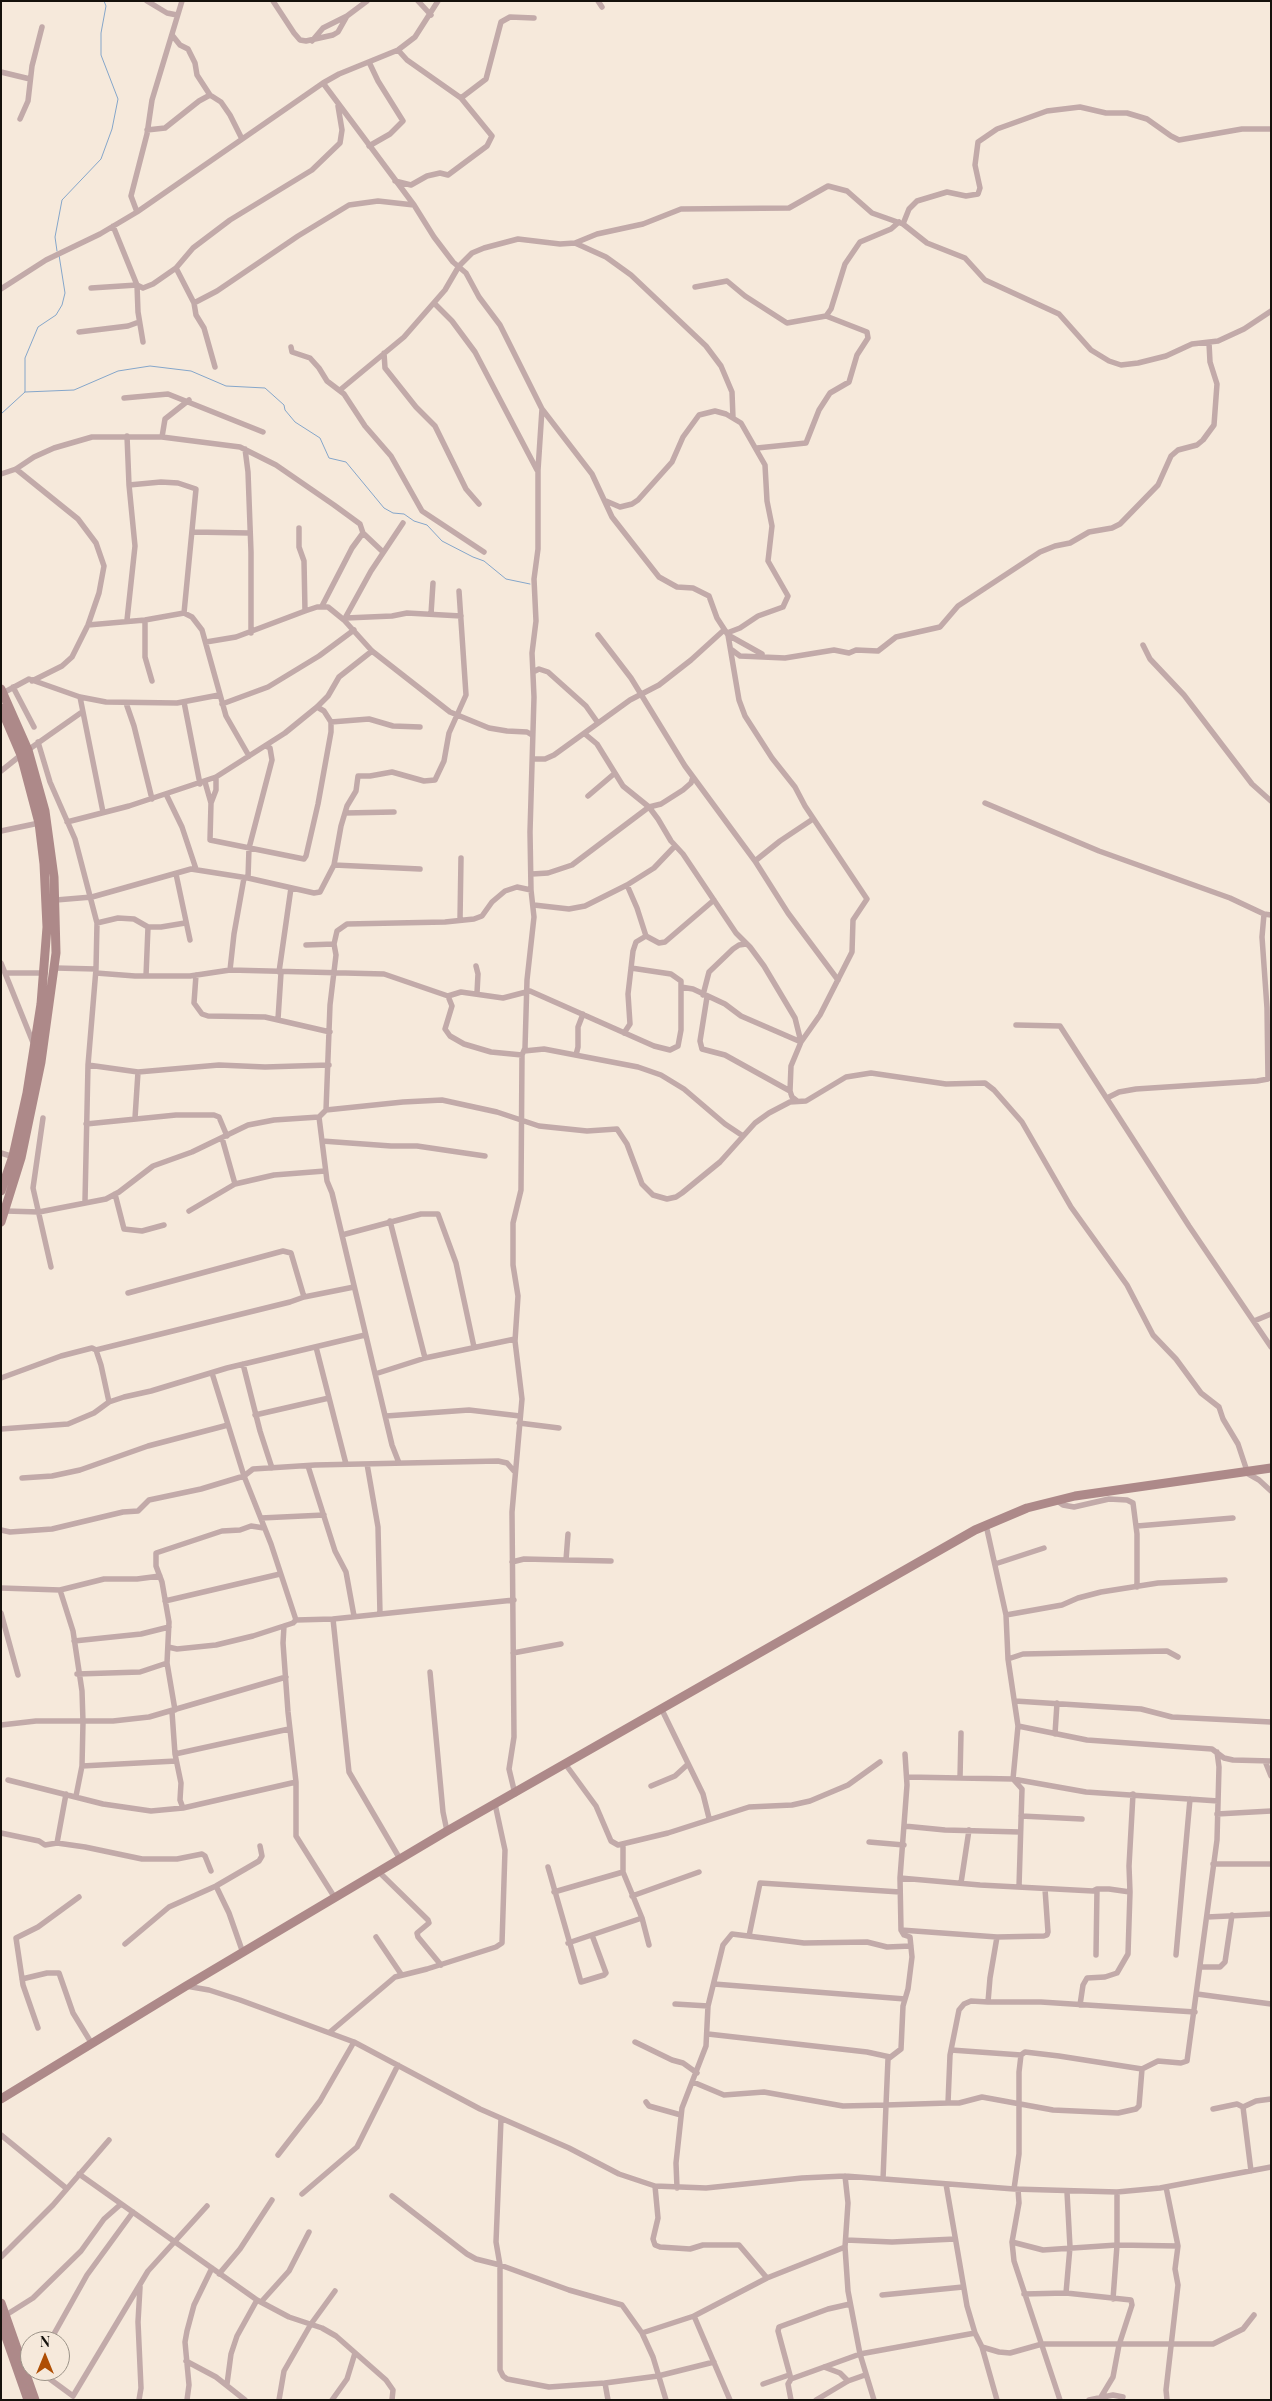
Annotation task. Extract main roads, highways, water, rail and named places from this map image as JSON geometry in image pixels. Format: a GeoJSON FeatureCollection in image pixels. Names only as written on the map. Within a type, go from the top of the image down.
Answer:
{"type":"FeatureCollection","features":[{"type":"Feature","properties":{"kind":"main road"},"geometry":{"type":"LineString","coordinates":[[1,1222],[6,1211],[17,1157],[41,1062],[55,968],[56,900],[45,811],[2,691]]}},
{"type":"Feature","properties":{"kind":"main road"},"geometry":{"type":"LineString","coordinates":[[1,708],[24,753],[39,823],[46,891],[47,927],[45,973],[17,1157],[1,1191]]}},
{"type":"Feature","properties":{"kind":"main road"},"geometry":{"type":"LineString","coordinates":[[1,2099],[186,1986],[447,1831],[986,1525],[1027,1508],[1101,1491],[1271,1468]]}},
{"type":"Feature","properties":{"kind":"main road"},"geometry":{"type":"LineString","coordinates":[[1,2303],[3,2319],[28,2400]]}},
{"type":"Feature","properties":{"kind":"main road"},"geometry":{"type":"LineString","coordinates":[[3,2319],[20,2356],[35,2400]]}},
{"type":"Feature","properties":{"kind":"waterway"},"geometry":{"type":"LineString","coordinates":[[57,251],[55,237],[62,200],[101,159],[112,129],[118,99],[101,55],[101,33],[106,6],[104,1]]}},
{"type":"Feature","properties":{"kind":"waterway"},"geometry":{"type":"LineString","coordinates":[[1,414],[25,392],[25,358],[38,327],[56,315],[62,305],[65,293],[59,255]]}},
{"type":"Feature","properties":{"kind":"waterway"},"geometry":{"type":"LineString","coordinates":[[25,392],[74,390],[118,371],[150,366],[191,371],[226,386],[265,388],[284,405],[285,410],[295,422],[320,438],[329,458],[346,462],[384,508],[393,513],[404,514],[414,521],[427,525],[442,541],[484,561],[506,579],[530,584]]}}]}
